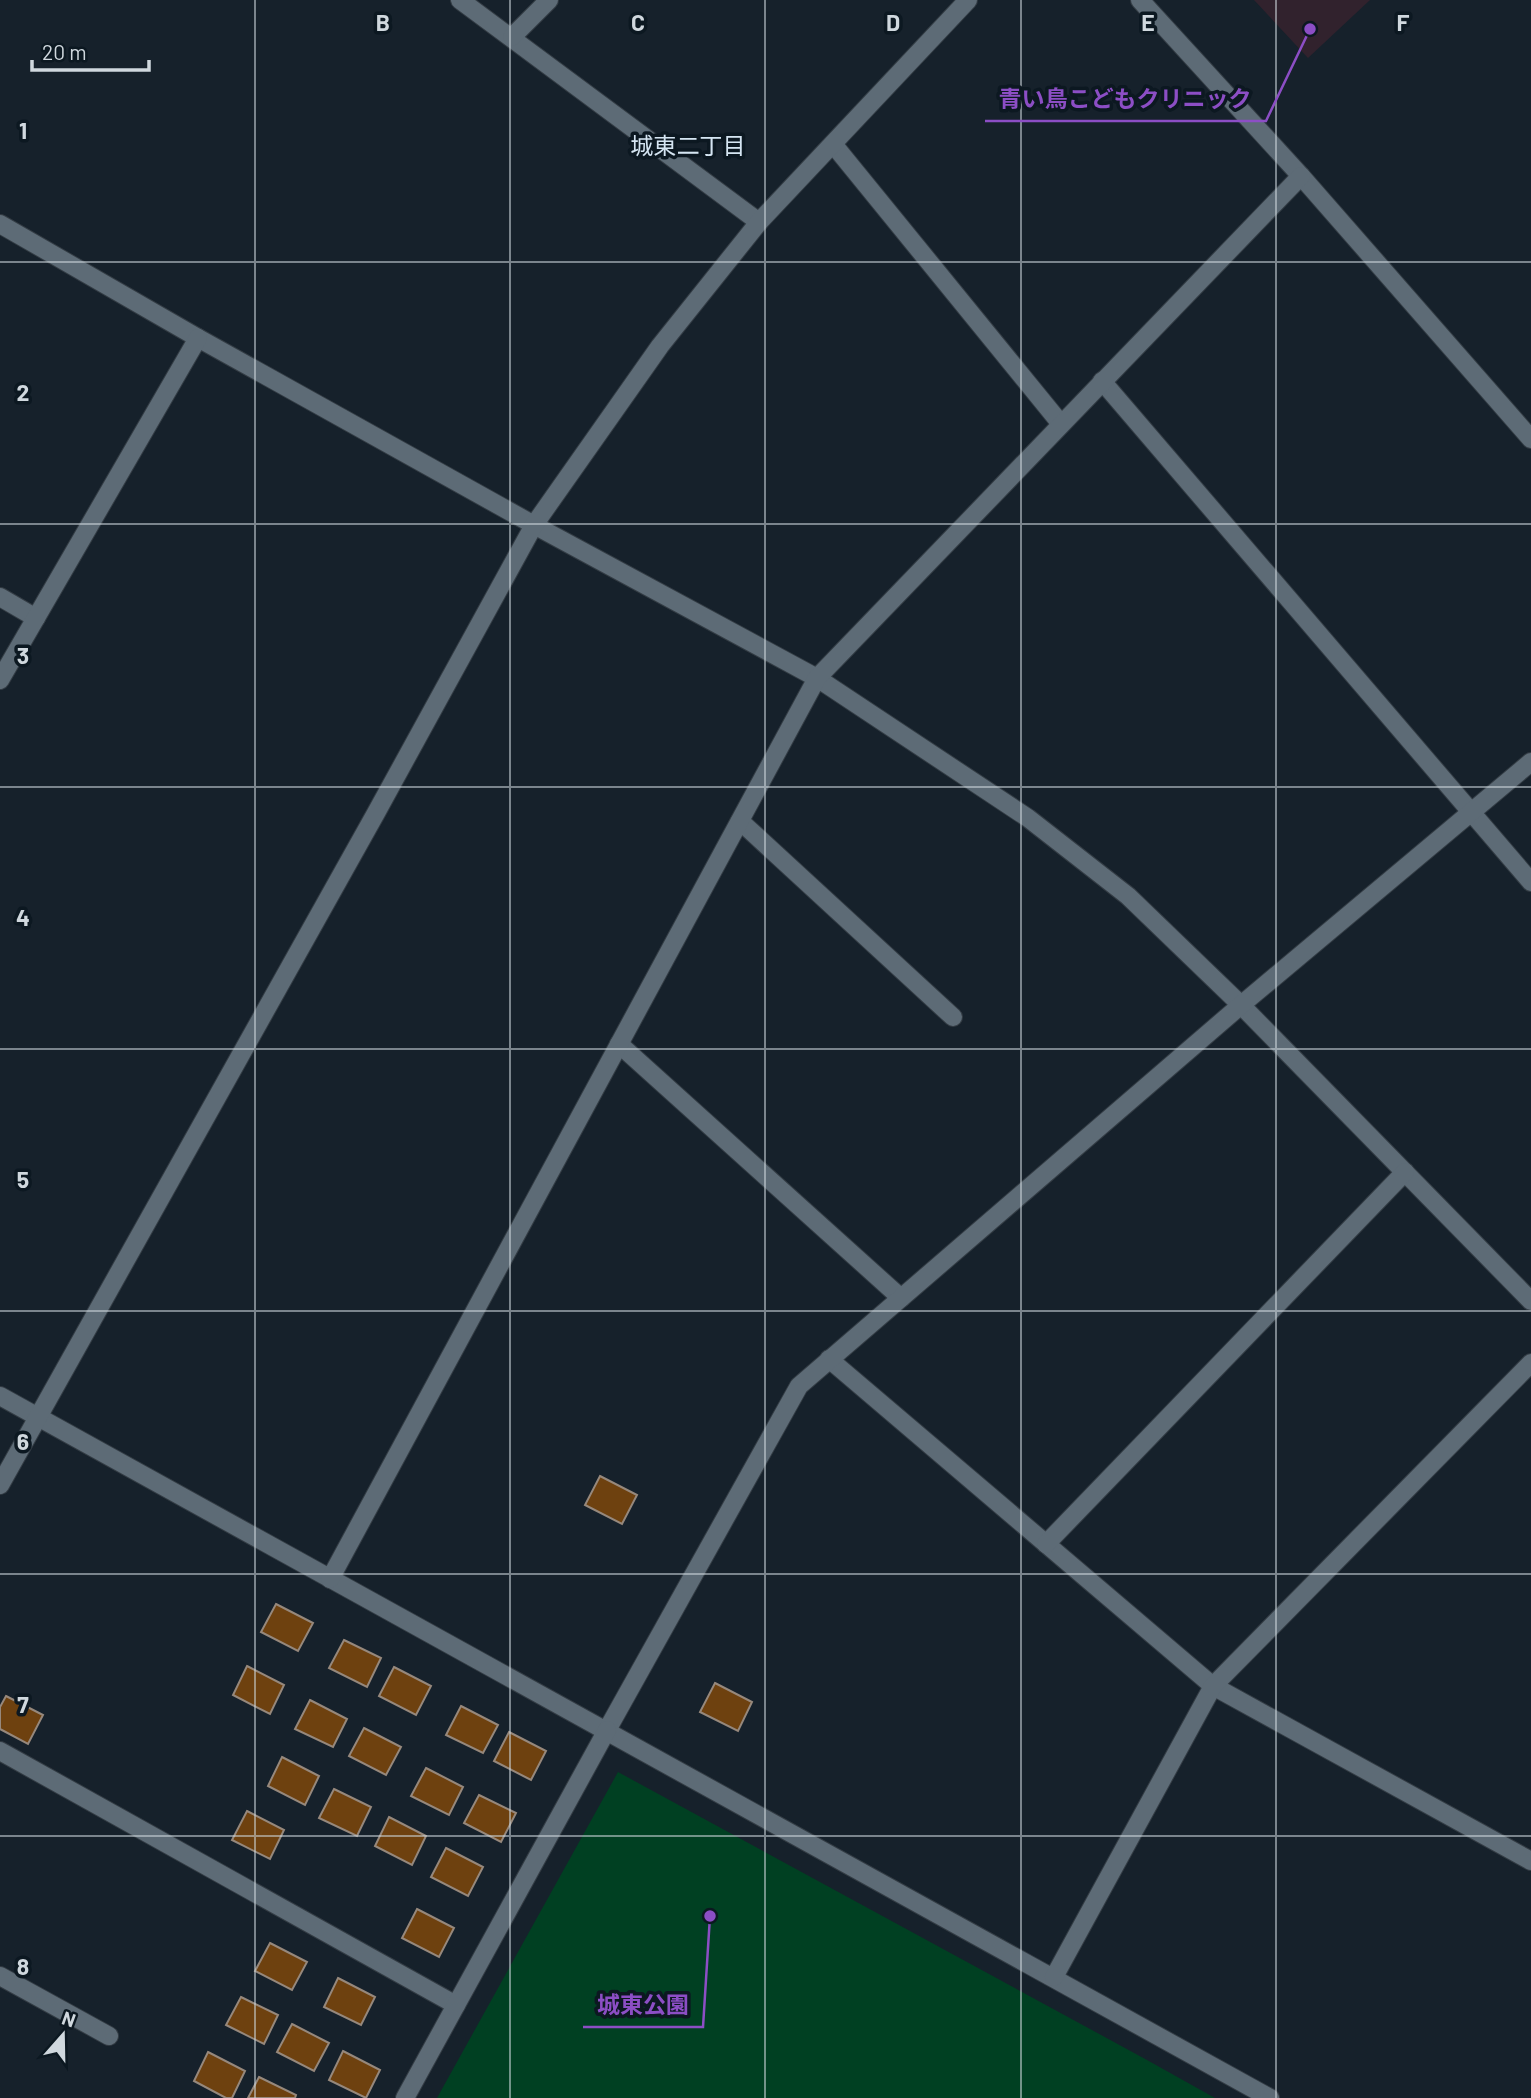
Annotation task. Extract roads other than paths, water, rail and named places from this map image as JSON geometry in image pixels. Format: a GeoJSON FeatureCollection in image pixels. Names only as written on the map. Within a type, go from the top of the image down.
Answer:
{"type":"FeatureCollection","features":[{"type":"Feature","properties":{"kind":"street"},"geometry":{"type":"LineString","coordinates":[[460,0],[759,222]]}},
{"type":"Feature","properties":{"kind":"street"},"geometry":{"type":"LineString","coordinates":[[512,37],[549,0]]}},
{"type":"Feature","properties":{"kind":"street"},"geometry":{"type":"LineString","coordinates":[[0,1485],[370,825],[534,525],[660,346],[759,222],[968,0]]}},
{"type":"Feature","properties":{"kind":"street"},"geometry":{"type":"LineString","coordinates":[[1140,0],[1301,176],[1531,439]]}},
{"type":"Feature","properties":{"kind":"street"},"geometry":{"type":"LineString","coordinates":[[833,144],[1060,424]]}},
{"type":"Feature","properties":{"kind":"street"},"geometry":{"type":"LineString","coordinates":[[330,1579],[817,678],[1301,176]]}},
{"type":"Feature","properties":{"kind":"street"},"geometry":{"type":"LineString","coordinates":[[0,224],[534,525],[817,678],[1028,818],[1128,896],[1241,1004],[1531,1301]]}},
{"type":"Feature","properties":{"kind":"street"},"geometry":{"type":"LineString","coordinates":[[0,680],[198,338]]}},
{"type":"Feature","properties":{"kind":"street"},"geometry":{"type":"LineString","coordinates":[[1102,381],[1531,882]]}},
{"type":"Feature","properties":{"kind":"street"},"geometry":{"type":"LineString","coordinates":[[0,597],[36,618]]}},
{"type":"Feature","properties":{"kind":"street"},"geometry":{"type":"LineString","coordinates":[[405,2098],[799,1386],[1241,1004],[1531,762]]}},
{"type":"Feature","properties":{"kind":"street"},"geometry":{"type":"LineString","coordinates":[[740,821],[953,1017]]}},
{"type":"Feature","properties":{"kind":"street"},"geometry":{"type":"LineString","coordinates":[[619,1044],[901,1298]]}},
{"type":"Feature","properties":{"kind":"street"},"geometry":{"type":"LineString","coordinates":[[1045,1544],[1405,1172]]}},
{"type":"Feature","properties":{"kind":"street"},"geometry":{"type":"LineString","coordinates":[[829,1360],[1213,1686],[1531,1861]]}},
{"type":"Feature","properties":{"kind":"street"},"geometry":{"type":"LineString","coordinates":[[1054,1977],[1213,1686],[1531,1363]]}},
{"type":"Feature","properties":{"kind":"street"},"geometry":{"type":"LineString","coordinates":[[0,1396],[1270,2098]]}},
{"type":"Feature","properties":{"kind":"street"},"geometry":{"type":"LineString","coordinates":[[0,1751],[456,2006]]}},
{"type":"Feature","properties":{"kind":"street"},"geometry":{"type":"LineString","coordinates":[[0,1976],[109,2036]]}},
{"type":"Feature","properties":{"kind":"place","name":"青い鳥こどもクリニック"},"geometry":{"type":"Point","coordinates":[1310,29]}},
{"type":"Feature","properties":{"kind":"place","name":"城東公園"},"geometry":{"type":"Point","coordinates":[710,1916]}},
{"type":"Feature","properties":{"kind":"district","name":"城東二丁目"},"geometry":{"type":"Point","coordinates":[688,145]}}]}
